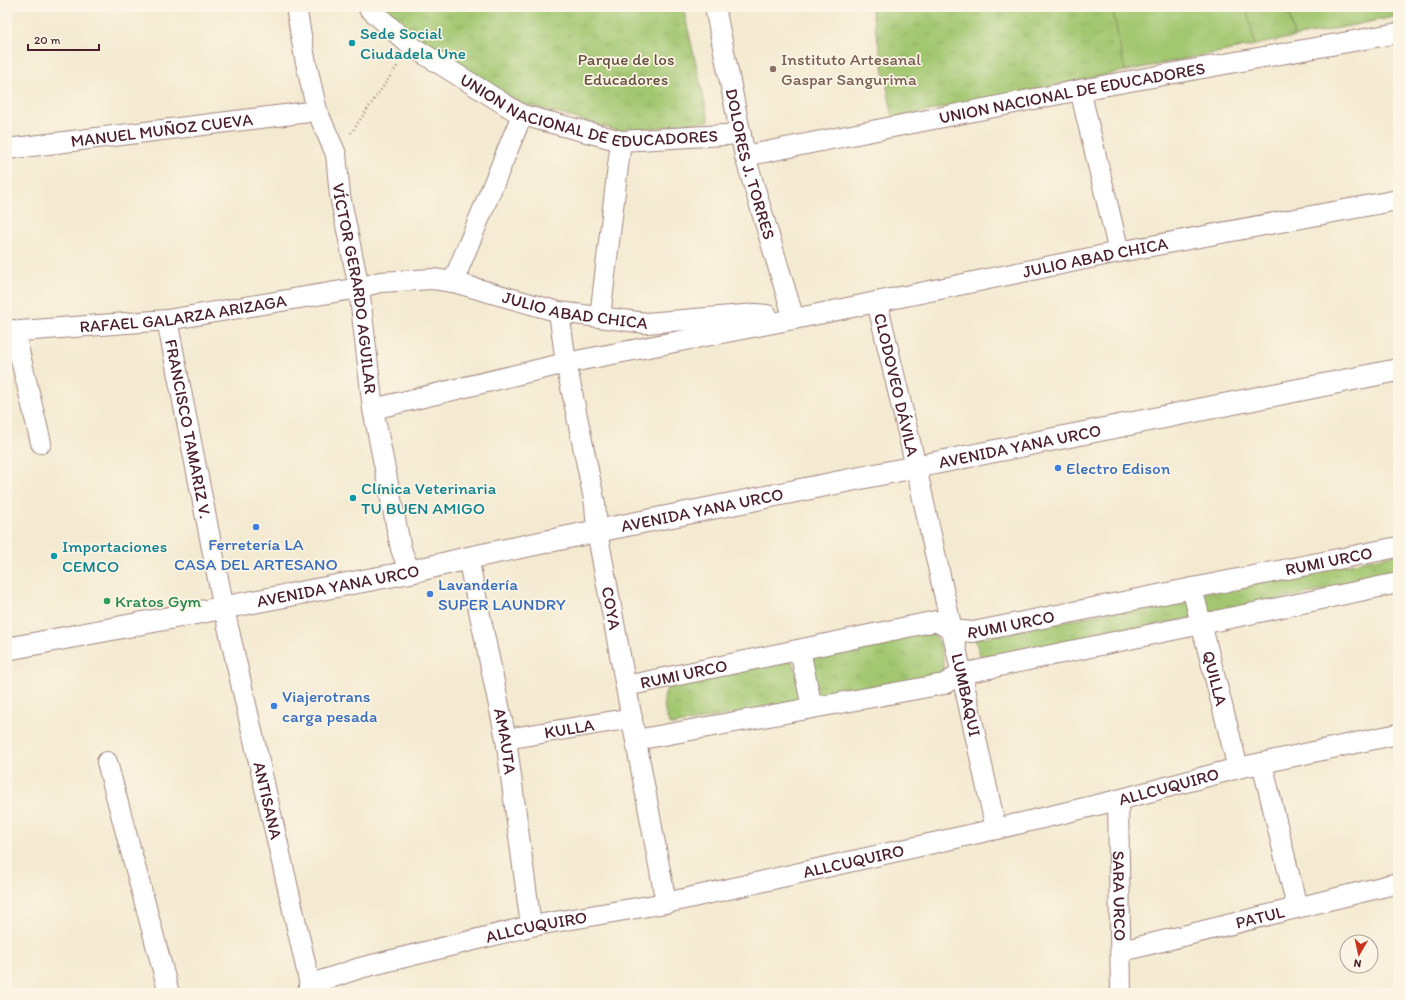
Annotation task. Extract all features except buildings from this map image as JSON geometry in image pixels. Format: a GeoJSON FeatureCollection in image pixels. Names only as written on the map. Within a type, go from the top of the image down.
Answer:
{"type":"FeatureCollection","features":[{"type":"Feature","properties":{"kind":"street","name":"VÍCTOR GERARDO AGUILAR"},"geometry":{"type":"LineString","coordinates":[[296,7],[305,58],[317,111],[336,154],[340,196],[359,288],[373,408],[401,549],[410,572]]}},
{"type":"Feature","properties":{"kind":"street","name":"UNION NACIONAL DE EDUCADORES"},"geometry":{"type":"LineString","coordinates":[[368,7],[411,46],[522,115],[621,140],[741,134]]}},
{"type":"Feature","properties":{"kind":"street","name":"DOLORES J. TORRES"},"geometry":{"type":"LineString","coordinates":[[715,7],[746,156],[794,319]]}},
{"type":"Feature","properties":{"kind":"street","name":"UNION NACIONAL DE EDUCADORES"},"geometry":{"type":"LineString","coordinates":[[746,156],[1080,90],[1398,33]]}},
{"type":"Feature","properties":{"kind":"street"},"geometry":{"type":"LineString","coordinates":[[1080,90],[1119,252]]}},
{"type":"Feature","properties":{"kind":"street","name":"MANUEL MUÑOZ CUEVA"},"geometry":{"type":"LineString","coordinates":[[7,149],[317,111]]}},
{"type":"Feature","properties":{"kind":"street"},"geometry":{"type":"LineString","coordinates":[[453,282],[522,115]]}},
{"type":"Feature","properties":{"kind":"street"},"geometry":{"type":"LineString","coordinates":[[600,317],[621,140]]}},
{"type":"Feature","properties":{"kind":"street","name":"JULIO ABAD CHICA"},"geometry":{"type":"LineString","coordinates":[[373,408],[566,363],[794,319],[1119,252],[1398,200]]}},
{"type":"Feature","properties":{"kind":"street","name":"JULIO ABAD CHICA"},"geometry":{"type":"LineString","coordinates":[[359,288],[380,282],[433,279],[453,282],[559,312],[646,323],[756,314],[794,319]]}},
{"type":"Feature","properties":{"kind":"street","name":"RAFAEL GALARZA ARIZAGA"},"geometry":{"type":"LineString","coordinates":[[10,331],[167,320],[359,288]]}},
{"type":"Feature","properties":{"kind":"street","name":"CLODOVEO DÁVILA"},"geometry":{"type":"LineString","coordinates":[[877,302],[916,467]]}},
{"type":"Feature","properties":{"kind":"street","name":"COYA"},"geometry":{"type":"LineString","coordinates":[[559,312],[566,363],[595,504],[597,531],[666,903]]}},
{"type":"Feature","properties":{"kind":"street","name":"FRANCISCO TAMARIZ V."},"geometry":{"type":"LineString","coordinates":[[167,320],[224,609]]}},
{"type":"Feature","properties":{"kind":"street"},"geometry":{"type":"LineString","coordinates":[[10,331],[42,443]]}},
{"type":"Feature","properties":{"kind":"street","name":"AVENIDA YANA URCO"},"geometry":{"type":"LineString","coordinates":[[7,649],[224,609],[410,572],[468,558],[597,531],[1398,370]]}},
{"type":"Feature","properties":{"kind":"street","name":"LUMBAQUI"},"geometry":{"type":"LineString","coordinates":[[916,467],[996,828]]}},
{"type":"Feature","properties":{"kind":"street","name":"RUMI URCO"},"geometry":{"type":"LineString","coordinates":[[626,686],[936,621],[952,630],[973,632],[1398,547]]}},
{"type":"Feature","properties":{"kind":"street","name":"AMAUTA"},"geometry":{"type":"LineString","coordinates":[[468,558],[506,739],[531,926]]}},
{"type":"Feature","properties":{"kind":"street","name":"RUMI URCO"},"geometry":{"type":"LineString","coordinates":[[636,740],[944,684],[961,674],[1398,583]]}},
{"type":"Feature","properties":{"kind":"street","name":"QUILLA"},"geometry":{"type":"LineString","coordinates":[[1192,588],[1238,768]]}},
{"type":"Feature","properties":{"kind":"street","name":"ANTISANA"},"geometry":{"type":"LineString","coordinates":[[224,609],[310,989]]}},
{"type":"Feature","properties":{"kind":"street"},"geometry":{"type":"LineString","coordinates":[[800,650],[812,708]]}},
{"type":"Feature","properties":{"kind":"street","name":"KULLA"},"geometry":{"type":"LineString","coordinates":[[506,739],[632,718]]}},
{"type":"Feature","properties":{"kind":"street","name":"ALLCUQUIRO"},"geometry":{"type":"LineString","coordinates":[[310,989],[360,968],[531,926],[666,903],[1118,800],[1238,768],[1398,734]]}},
{"type":"Feature","properties":{"kind":"street"},"geometry":{"type":"LineString","coordinates":[[107,762],[169,993]]}},
{"type":"Feature","properties":{"kind":"street"},"geometry":{"type":"LineString","coordinates":[[1262,763],[1298,907]]}},
{"type":"Feature","properties":{"kind":"street","name":"SARA URCO"},"geometry":{"type":"LineString","coordinates":[[1118,800],[1122,951],[1121,993]]}},
{"type":"Feature","properties":{"kind":"street","name":"PATUL"},"geometry":{"type":"LineString","coordinates":[[1122,951],[1398,883]]}},
{"type":"Feature","properties":{"kind":"path"},"geometry":{"type":"LineString","coordinates":[[336,154],[411,46]]}},
{"type":"Feature","properties":{"kind":"green space","name":"Parque de los Educadores"},"geometry":{"type":"Polygon","coordinates":[[[384,7],[683,7],[709,121],[623,132],[524,104],[454,70],[384,7]]]}},
{"type":"Feature","properties":{"kind":"green space"},"geometry":{"type":"Polygon","coordinates":[[[871,7],[1398,7],[1398,16],[893,118],[871,7]]]}},
{"type":"Feature","properties":{"kind":"green space"},"geometry":{"type":"Polygon","coordinates":[[[1112,7],[1246,7],[1255,45],[1125,71],[1112,7]]]}},
{"type":"Feature","properties":{"kind":"green space"},"geometry":{"type":"Polygon","coordinates":[[[1288,7],[1398,7],[1398,16],[1294,37],[1288,7]]]}},
{"type":"Feature","properties":{"kind":"green space"},"geometry":{"type":"Polygon","coordinates":[[[1398,554],[1398,575],[982,661],[975,639],[1398,554]]]}},
{"type":"Feature","properties":{"kind":"green space"},"geometry":{"type":"Polygon","coordinates":[[[927,630],[936,637],[942,650],[942,676],[821,697],[817,692],[812,659],[813,656],[927,630]]]}},
{"type":"Feature","properties":{"kind":"green space"},"geometry":{"type":"Polygon","coordinates":[[[791,660],[797,674],[799,684],[799,699],[792,704],[671,725],[667,717],[664,701],[668,687],[791,660]]]}},
{"type":"Feature","properties":{"kind":"place","name":"Sede Social Ciudadela Une"},"geometry":{"type":"Point","coordinates":[352,43]}},
{"type":"Feature","properties":{"kind":"place","name":"Instituto Artesanal Gaspar Sangurima"},"geometry":{"type":"Point","coordinates":[773,69]}},
{"type":"Feature","properties":{"kind":"place","name":"Electro Edison"},"geometry":{"type":"Point","coordinates":[1058,468]}},
{"type":"Feature","properties":{"kind":"place","name":"Clínica Veterinaria TU BUEN AMIGO"},"geometry":{"type":"Point","coordinates":[353,498]}},
{"type":"Feature","properties":{"kind":"place","name":"Ferretería LA CASA DEL ARTESANO"},"geometry":{"type":"Point","coordinates":[256,527]}},
{"type":"Feature","properties":{"kind":"place","name":"Importaciones CEMCO"},"geometry":{"type":"Point","coordinates":[54,556]}},
{"type":"Feature","properties":{"kind":"place","name":"Lavandería SUPER LAUNDRY"},"geometry":{"type":"Point","coordinates":[430,594]}},
{"type":"Feature","properties":{"kind":"place","name":"Kratos Gym"},"geometry":{"type":"Point","coordinates":[107,601]}},
{"type":"Feature","properties":{"kind":"place","name":"Viajerotrans carga pesada"},"geometry":{"type":"Point","coordinates":[274,706]}}]}
